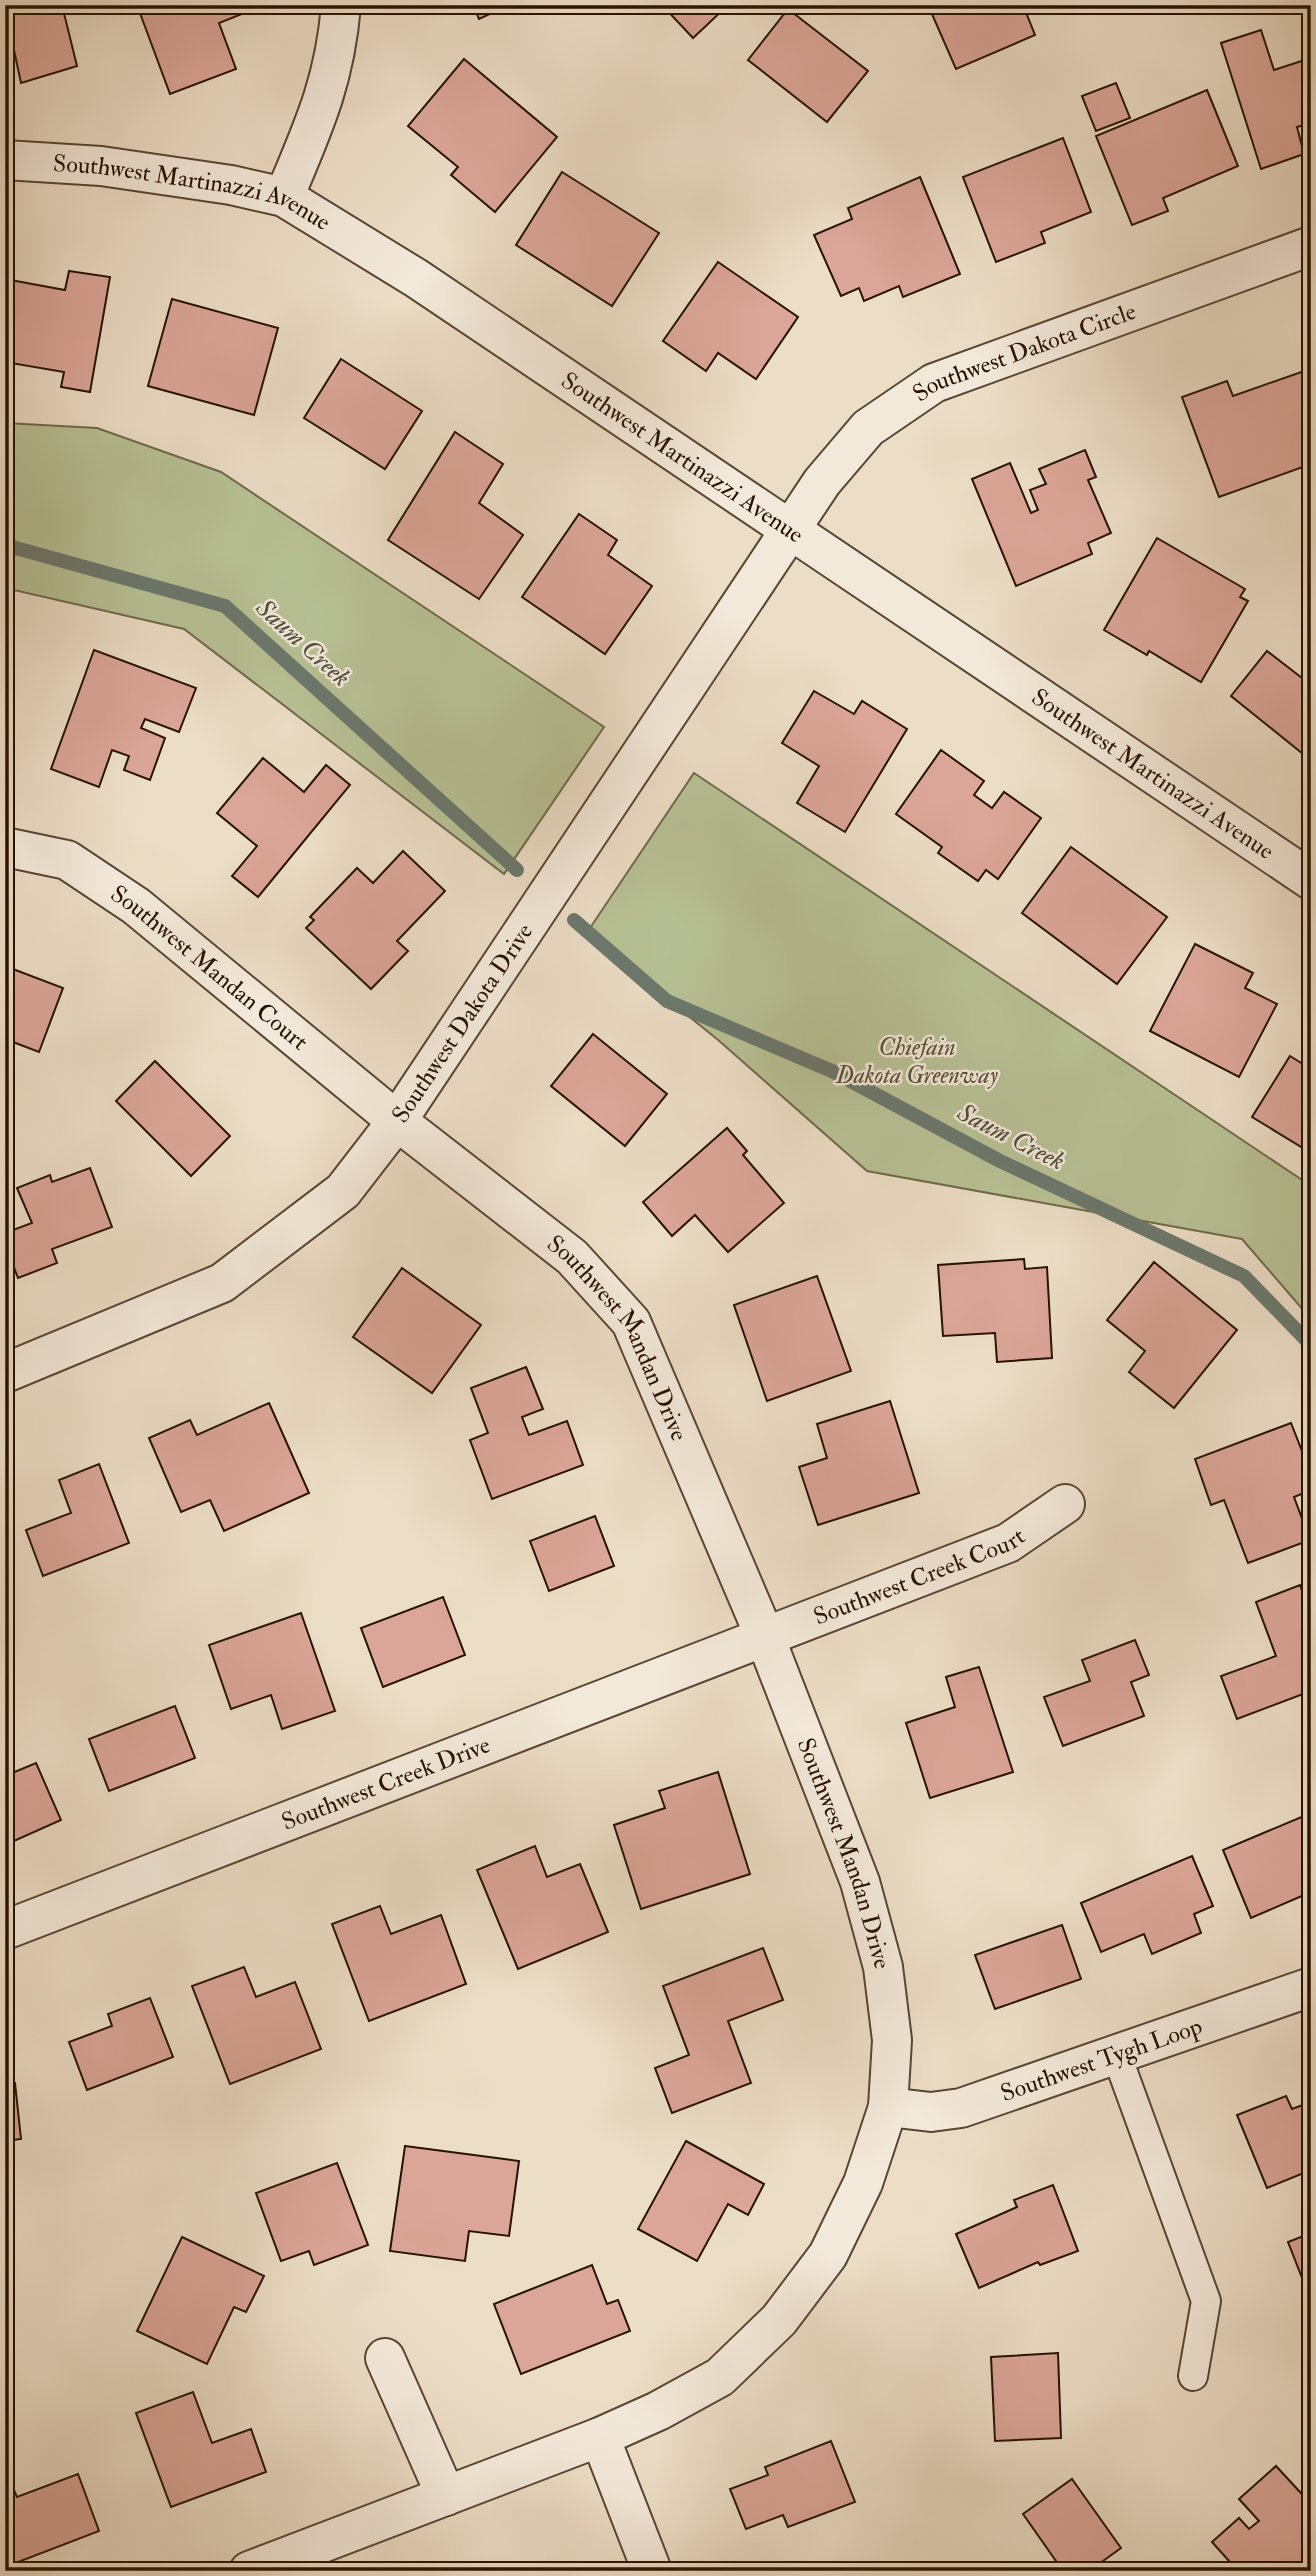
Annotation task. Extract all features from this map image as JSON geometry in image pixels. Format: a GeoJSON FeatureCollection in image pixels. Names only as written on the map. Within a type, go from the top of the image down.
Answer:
{"type":"FeatureCollection","features":[{"type":"Feature","properties":{"kind":"street"},"geometry":{"type":"LineString","coordinates":[[284,197],[327,93],[338,46],[341,5]]}},
{"type":"Feature","properties":{"kind":"street","name":"Southwest Martinazzi Avenue"},"geometry":{"type":"LineString","coordinates":[[5,160],[101,166],[284,197],[416,278],[1311,880]]}},
{"type":"Feature","properties":{"kind":"street","name":"Southwest Dakota Circle"},"geometry":{"type":"LineString","coordinates":[[789,530],[822,482],[868,428],[934,383],[1311,246]]}},
{"type":"Feature","properties":{"kind":"street","name":"Southwest Dakota Drive"},"geometry":{"type":"LineString","coordinates":[[5,1373],[222,1283],[343,1191],[397,1121],[789,530]]}},
{"type":"Feature","properties":{"kind":"street","name":"Southwest Mandan Court"},"geometry":{"type":"LineString","coordinates":[[5,847],[67,860],[136,906],[397,1121]]}},
{"type":"Feature","properties":{"kind":"street","name":"Southwest Mandan Drive"},"geometry":{"type":"LineString","coordinates":[[249,2571],[600,2437],[657,2411],[720,2376],[779,2320],[828,2255],[863,2183],[888,2107],[892,2040],[883,1967],[860,1882],[765,1637],[631,1322],[572,1257],[397,1121]]}},
{"type":"Feature","properties":{"kind":"street","name":"Southwest Creek Court"},"geometry":{"type":"LineString","coordinates":[[765,1637],[1009,1543],[1065,1504]]}},
{"type":"Feature","properties":{"kind":"street","name":"Southwest Creek Drive"},"geometry":{"type":"LineString","coordinates":[[5,1930],[765,1637]]}},
{"type":"Feature","properties":{"kind":"street","name":"Southwest Tygh Loop"},"geometry":{"type":"LineString","coordinates":[[888,2107],[931,2112],[961,2108],[1311,1987]]}},
{"type":"Feature","properties":{"kind":"street"},"geometry":{"type":"LineString","coordinates":[[384,2358],[446,2496]]}},
{"type":"Feature","properties":{"kind":"street"},"geometry":{"type":"LineString","coordinates":[[600,2437],[652,2571]]}},
{"type":"Feature","properties":{"kind":"lane"},"geometry":{"type":"LineString","coordinates":[[1117,2056],[1206,2301],[1194,2376]]}},
{"type":"Feature","properties":{"kind":"green space"},"geometry":{"type":"Polygon","coordinates":[[[5,423],[97,428],[221,472],[604,727],[504,874],[184,629],[5,588],[5,423]]]}},
{"type":"Feature","properties":{"kind":"green space","name":"Chiefain Dakota Greenway"},"geometry":{"type":"Polygon","coordinates":[[[694,773],[1311,1186],[1311,1319],[1242,1239],[867,1171],[717,1039],[586,934],[694,773]]]}},
{"type":"Feature","properties":{"kind":"building"},"geometry":{"type":"Polygon","coordinates":[[[5,5],[62,5],[77,66],[21,83],[8,22],[5,22],[5,5]]]}},
{"type":"Feature","properties":{"kind":"building"},"geometry":{"type":"Polygon","coordinates":[[[137,5],[239,5],[242,14],[219,23],[236,69],[170,94],[137,5]]]}},
{"type":"Feature","properties":{"kind":"building"},"geometry":{"type":"Polygon","coordinates":[[[473,5],[510,5],[479,19],[473,5]]]}},
{"type":"Feature","properties":{"kind":"building"},"geometry":{"type":"Polygon","coordinates":[[[662,5],[721,5],[724,9],[693,38],[662,5]]]}},
{"type":"Feature","properties":{"kind":"building"},"geometry":{"type":"Polygon","coordinates":[[[928,5],[1023,5],[1035,35],[956,69],[928,5]]]}},
{"type":"Feature","properties":{"kind":"building"},"geometry":{"type":"Polygon","coordinates":[[[788,9],[868,71],[827,122],[748,60],[788,9]]]}},
{"type":"Feature","properties":{"kind":"building"},"geometry":{"type":"Polygon","coordinates":[[[1261,30],[1274,70],[1311,58],[1311,123],[1297,127],[1304,154],[1261,169],[1221,43],[1261,30]]]}},
{"type":"Feature","properties":{"kind":"building"},"geometry":{"type":"Polygon","coordinates":[[[464,59],[557,137],[495,212],[451,175],[458,167],[408,126],[464,59]]]}},
{"type":"Feature","properties":{"kind":"building"},"geometry":{"type":"Polygon","coordinates":[[[1116,83],[1130,118],[1096,131],[1082,96],[1116,83]]]}},
{"type":"Feature","properties":{"kind":"building"},"geometry":{"type":"Polygon","coordinates":[[[1207,90],[1238,166],[1163,198],[1168,211],[1132,225],[1096,136],[1207,90]]]}},
{"type":"Feature","properties":{"kind":"building"},"geometry":{"type":"Polygon","coordinates":[[[1063,138],[1091,212],[1041,232],[1045,243],[996,262],[963,177],[1063,138]]]}},
{"type":"Feature","properties":{"kind":"building"},"geometry":{"type":"Polygon","coordinates":[[[562,172],[659,233],[612,306],[516,245],[562,172]]]}},
{"type":"Feature","properties":{"kind":"building"},"geometry":{"type":"Polygon","coordinates":[[[920,177],[960,274],[903,297],[899,286],[864,301],[859,288],[841,296],[814,235],[852,219],[848,208],[920,177]]]}},
{"type":"Feature","properties":{"kind":"building"},"geometry":{"type":"Polygon","coordinates":[[[718,262],[798,317],[756,379],[718,353],[706,371],[663,341],[718,262]]]}},
{"type":"Feature","properties":{"kind":"building"},"geometry":{"type":"Polygon","coordinates":[[[69,271],[110,277],[90,392],[61,387],[64,372],[5,362],[5,279],[65,290],[69,271]]]}},
{"type":"Feature","properties":{"kind":"building"},"geometry":{"type":"Polygon","coordinates":[[[172,299],[278,328],[254,415],[148,386],[172,299]]]}},
{"type":"Feature","properties":{"kind":"building"},"geometry":{"type":"Polygon","coordinates":[[[341,359],[422,411],[385,469],[304,418],[341,359]]]}},
{"type":"Feature","properties":{"kind":"building"},"geometry":{"type":"Polygon","coordinates":[[[1307,370],[1311,380],[1311,464],[1219,497],[1182,397],[1227,381],[1233,396],[1307,370]]]}},
{"type":"Feature","properties":{"kind":"building"},"geometry":{"type":"Polygon","coordinates":[[[455,432],[503,464],[479,503],[523,535],[479,599],[388,540],[455,432]]]}},
{"type":"Feature","properties":{"kind":"building"},"geometry":{"type":"Polygon","coordinates":[[[1085,450],[1096,477],[1088,480],[1111,533],[1088,543],[1092,554],[1016,586],[972,479],[1010,463],[1031,513],[1038,510],[1030,490],[1046,484],[1039,469],[1085,450]]]}},
{"type":"Feature","properties":{"kind":"building"},"geometry":{"type":"Polygon","coordinates":[[[579,514],[617,540],[608,555],[652,586],[605,654],[522,597],[579,514]]]}},
{"type":"Feature","properties":{"kind":"building"},"geometry":{"type":"Polygon","coordinates":[[[1157,538],[1245,589],[1240,597],[1248,601],[1201,682],[1149,651],[1147,655],[1104,630],[1157,538]]]}},
{"type":"Feature","properties":{"kind":"building"},"geometry":{"type":"Polygon","coordinates":[[[94,650],[196,688],[179,732],[145,719],[141,728],[165,738],[150,780],[124,770],[129,756],[112,750],[99,787],[51,769],[94,650]]]}},
{"type":"Feature","properties":{"kind":"building"},"geometry":{"type":"Polygon","coordinates":[[[1267,651],[1311,685],[1308,758],[1231,696],[1267,651]]]}},
{"type":"Feature","properties":{"kind":"building"},"geometry":{"type":"Polygon","coordinates":[[[814,691],[854,714],[862,701],[907,729],[845,832],[797,803],[819,766],[782,743],[814,691]]]}},
{"type":"Feature","properties":{"kind":"building"},"geometry":{"type":"Polygon","coordinates":[[[941,750],[984,781],[974,795],[992,808],[1004,792],[1041,818],[998,879],[986,870],[978,881],[938,853],[942,847],[896,814],[941,750]]]}},
{"type":"Feature","properties":{"kind":"building"},"geometry":{"type":"Polygon","coordinates":[[[263,758],[304,792],[326,765],[350,785],[258,897],[232,876],[257,846],[217,813],[263,758]]]}},
{"type":"Feature","properties":{"kind":"building"},"geometry":{"type":"Polygon","coordinates":[[[1071,847],[1167,917],[1117,984],[1022,913],[1071,847]]]}},
{"type":"Feature","properties":{"kind":"building"},"geometry":{"type":"Polygon","coordinates":[[[403,851],[445,891],[397,941],[408,951],[371,989],[306,928],[314,920],[310,917],[357,868],[373,883],[403,851]]]}},
{"type":"Feature","properties":{"kind":"building"},"geometry":{"type":"Polygon","coordinates":[[[1195,944],[1253,973],[1245,988],[1277,1004],[1239,1077],[1150,1031],[1195,944]]]}},
{"type":"Feature","properties":{"kind":"building"},"geometry":{"type":"Polygon","coordinates":[[[5,966],[63,988],[39,1052],[5,1039],[5,966]]]}},
{"type":"Feature","properties":{"kind":"building"},"geometry":{"type":"Polygon","coordinates":[[[593,1034],[667,1094],[625,1146],[551,1086],[593,1034]]]}},
{"type":"Feature","properties":{"kind":"building"},"geometry":{"type":"Polygon","coordinates":[[[1290,1056],[1311,1069],[1311,1153],[1252,1117],[1290,1056]]]}},
{"type":"Feature","properties":{"kind":"building"},"geometry":{"type":"Polygon","coordinates":[[[155,1061],[230,1136],[191,1176],[116,1101],[155,1061]]]}},
{"type":"Feature","properties":{"kind":"building"},"geometry":{"type":"Polygon","coordinates":[[[727,1128],[747,1151],[743,1155],[784,1203],[728,1252],[695,1215],[672,1236],[643,1202],[727,1128]]]}},
{"type":"Feature","properties":{"kind":"building"},"geometry":{"type":"Polygon","coordinates":[[[90,1168],[112,1227],[52,1249],[57,1263],[18,1278],[5,1244],[5,1233],[32,1223],[17,1188],[50,1175],[52,1182],[90,1168]]]}},
{"type":"Feature","properties":{"kind":"building"},"geometry":{"type":"Polygon","coordinates":[[[1024,1259],[1025,1269],[1047,1267],[1052,1358],[997,1362],[995,1333],[943,1336],[938,1265],[1024,1259]]]}},
{"type":"Feature","properties":{"kind":"building"},"geometry":{"type":"Polygon","coordinates":[[[1154,1262],[1237,1330],[1174,1408],[1129,1372],[1145,1351],[1107,1320],[1154,1262]]]}},
{"type":"Feature","properties":{"kind":"building"},"geometry":{"type":"Polygon","coordinates":[[[402,1268],[481,1325],[432,1393],[353,1337],[402,1268]]]}},
{"type":"Feature","properties":{"kind":"building"},"geometry":{"type":"Polygon","coordinates":[[[817,1276],[851,1371],[767,1401],[734,1305],[817,1276]]]}},
{"type":"Feature","properties":{"kind":"building"},"geometry":{"type":"Polygon","coordinates":[[[526,1367],[543,1409],[522,1417],[529,1435],[567,1421],[583,1465],[492,1499],[470,1440],[488,1433],[471,1388],[526,1367]]]}},
{"type":"Feature","properties":{"kind":"building"},"geometry":{"type":"Polygon","coordinates":[[[890,1401],[919,1493],[818,1525],[799,1467],[827,1458],[817,1424],[890,1401]]]}},
{"type":"Feature","properties":{"kind":"building"},"geometry":{"type":"Polygon","coordinates":[[[269,1403],[309,1493],[224,1531],[210,1500],[181,1512],[149,1438],[190,1420],[197,1435],[269,1403]]]}},
{"type":"Feature","properties":{"kind":"building"},"geometry":{"type":"Polygon","coordinates":[[[1291,1423],[1311,1474],[1311,1490],[1294,1497],[1310,1540],[1248,1563],[1224,1500],[1211,1505],[1195,1459],[1291,1423]]]}},
{"type":"Feature","properties":{"kind":"building"},"geometry":{"type":"Polygon","coordinates":[[[99,1464],[129,1543],[43,1576],[26,1530],[71,1513],[59,1480],[99,1464]]]}},
{"type":"Feature","properties":{"kind":"building"},"geometry":{"type":"Polygon","coordinates":[[[595,1516],[614,1566],[549,1591],[530,1541],[595,1516]]]}},
{"type":"Feature","properties":{"kind":"building"},"geometry":{"type":"Polygon","coordinates":[[[1300,1585],[1311,1615],[1311,1691],[1237,1719],[1221,1676],[1276,1656],[1256,1602],[1300,1585]]]}},
{"type":"Feature","properties":{"kind":"building"},"geometry":{"type":"Polygon","coordinates":[[[443,1597],[465,1655],[383,1687],[361,1628],[443,1597]]]}},
{"type":"Feature","properties":{"kind":"building"},"geometry":{"type":"Polygon","coordinates":[[[301,1613],[335,1711],[282,1729],[271,1695],[231,1709],[209,1645],[301,1613]]]}},
{"type":"Feature","properties":{"kind":"building"},"geometry":{"type":"Polygon","coordinates":[[[1135,1640],[1149,1675],[1131,1682],[1144,1716],[1063,1746],[1044,1697],[1090,1681],[1082,1660],[1135,1640]]]}},
{"type":"Feature","properties":{"kind":"building"},"geometry":{"type":"Polygon","coordinates":[[[979,1667],[1013,1772],[930,1798],[906,1723],[955,1707],[946,1677],[979,1667]]]}},
{"type":"Feature","properties":{"kind":"building"},"geometry":{"type":"Polygon","coordinates":[[[175,1706],[195,1758],[109,1791],[89,1739],[175,1706]]]}},
{"type":"Feature","properties":{"kind":"building"},"geometry":{"type":"Polygon","coordinates":[[[36,1763],[61,1820],[5,1845],[5,1776],[36,1763]]]}},
{"type":"Feature","properties":{"kind":"building"},"geometry":{"type":"Polygon","coordinates":[[[718,1772],[750,1874],[641,1909],[614,1825],[665,1808],[659,1791],[718,1772]]]}},
{"type":"Feature","properties":{"kind":"building"},"geometry":{"type":"Polygon","coordinates":[[[1311,1813],[1311,1892],[1251,1918],[1223,1850],[1311,1813]]]}},
{"type":"Feature","properties":{"kind":"building"},"geometry":{"type":"Polygon","coordinates":[[[535,1846],[547,1877],[580,1864],[608,1932],[518,1969],[477,1870],[535,1846]]]}},
{"type":"Feature","properties":{"kind":"building"},"geometry":{"type":"Polygon","coordinates":[[[1192,1856],[1213,1906],[1194,1914],[1201,1933],[1152,1954],[1144,1934],[1101,1952],[1081,1903],[1192,1856]]]}},
{"type":"Feature","properties":{"kind":"building"},"geometry":{"type":"Polygon","coordinates":[[[380,1906],[391,1934],[441,1915],[466,1984],[369,2021],[332,1924],[380,1906]]]}},
{"type":"Feature","properties":{"kind":"building"},"geometry":{"type":"Polygon","coordinates":[[[1062,1925],[1081,1979],[995,2009],[975,1955],[1062,1925]]]}},
{"type":"Feature","properties":{"kind":"building"},"geometry":{"type":"Polygon","coordinates":[[[763,1948],[783,2000],[728,2021],[751,2083],[672,2113],[655,2068],[689,2055],[663,1986],[763,1948]]]}},
{"type":"Feature","properties":{"kind":"building"},"geometry":{"type":"Polygon","coordinates":[[[244,1967],[256,1997],[295,1982],[321,2049],[230,2084],[192,1986],[244,1967]]]}},
{"type":"Feature","properties":{"kind":"building"},"geometry":{"type":"Polygon","coordinates":[[[150,1998],[173,2057],[87,2090],[69,2042],[112,2026],[108,2014],[150,1998]]]}},
{"type":"Feature","properties":{"kind":"building"},"geometry":{"type":"Polygon","coordinates":[[[15,2083],[21,2139],[5,2141],[5,2084],[15,2083]]]}},
{"type":"Feature","properties":{"kind":"building"},"geometry":{"type":"Polygon","coordinates":[[[1286,2096],[1292,2109],[1311,2102],[1311,2170],[1267,2188],[1237,2115],[1286,2096]]]}},
{"type":"Feature","properties":{"kind":"building"},"geometry":{"type":"Polygon","coordinates":[[[686,2141],[764,2184],[748,2215],[728,2204],[697,2261],[638,2229],[686,2141]]]}},
{"type":"Feature","properties":{"kind":"building"},"geometry":{"type":"Polygon","coordinates":[[[405,2146],[519,2161],[509,2236],[469,2231],[465,2261],[390,2251],[405,2146]]]}},
{"type":"Feature","properties":{"kind":"building"},"geometry":{"type":"Polygon","coordinates":[[[337,2163],[368,2245],[314,2265],[309,2251],[281,2261],[256,2193],[337,2163]]]}},
{"type":"Feature","properties":{"kind":"building"},"geometry":{"type":"Polygon","coordinates":[[[1053,2185],[1078,2251],[1040,2265],[1038,2262],[979,2288],[956,2234],[1017,2207],[1014,2200],[1053,2185]]]}},
{"type":"Feature","properties":{"kind":"building"},"geometry":{"type":"Polygon","coordinates":[[[1311,2233],[1311,2287],[1306,2288],[1288,2242],[1311,2233]]]}},
{"type":"Feature","properties":{"kind":"building"},"geometry":{"type":"Polygon","coordinates":[[[182,2237],[264,2276],[246,2312],[234,2307],[207,2364],[137,2331],[182,2237]]]}},
{"type":"Feature","properties":{"kind":"building"},"geometry":{"type":"Polygon","coordinates":[[[592,2265],[607,2304],[618,2300],[630,2331],[521,2374],[494,2304],[592,2265]]]}},
{"type":"Feature","properties":{"kind":"building"},"geometry":{"type":"Polygon","coordinates":[[[1058,2353],[1061,2438],[995,2441],[991,2357],[1058,2353]]]}},
{"type":"Feature","properties":{"kind":"building"},"geometry":{"type":"Polygon","coordinates":[[[193,2392],[212,2443],[251,2429],[266,2472],[171,2507],[136,2413],[193,2392]]]}},
{"type":"Feature","properties":{"kind":"building"},"geometry":{"type":"Polygon","coordinates":[[[831,2441],[855,2502],[788,2527],[783,2515],[746,2529],[730,2489],[768,2475],[765,2467],[831,2441]]]}},
{"type":"Feature","properties":{"kind":"building"},"geometry":{"type":"Polygon","coordinates":[[[1276,2466],[1311,2504],[1311,2571],[1238,2571],[1212,2542],[1239,2518],[1249,2529],[1259,2521],[1239,2499],[1276,2466]]]}},
{"type":"Feature","properties":{"kind":"building"},"geometry":{"type":"Polygon","coordinates":[[[78,2474],[99,2531],[5,2567],[5,2496],[15,2492],[17,2497],[78,2474]]]}},
{"type":"Feature","properties":{"kind":"building"},"geometry":{"type":"Polygon","coordinates":[[[1072,2479],[1121,2548],[1089,2571],[1063,2571],[1023,2514],[1072,2479]]]}},
{"type":"Feature","properties":{"kind":"waterway","name":"Saum Creek"},"geometry":{"type":"LineString","coordinates":[[5,545],[225,606],[517,870]]}},
{"type":"Feature","properties":{"kind":"waterway","name":"Saum Creek"},"geometry":{"type":"LineString","coordinates":[[574,920],[667,1001],[832,1071],[1000,1161],[1244,1276],[1311,1345]]}}]}
